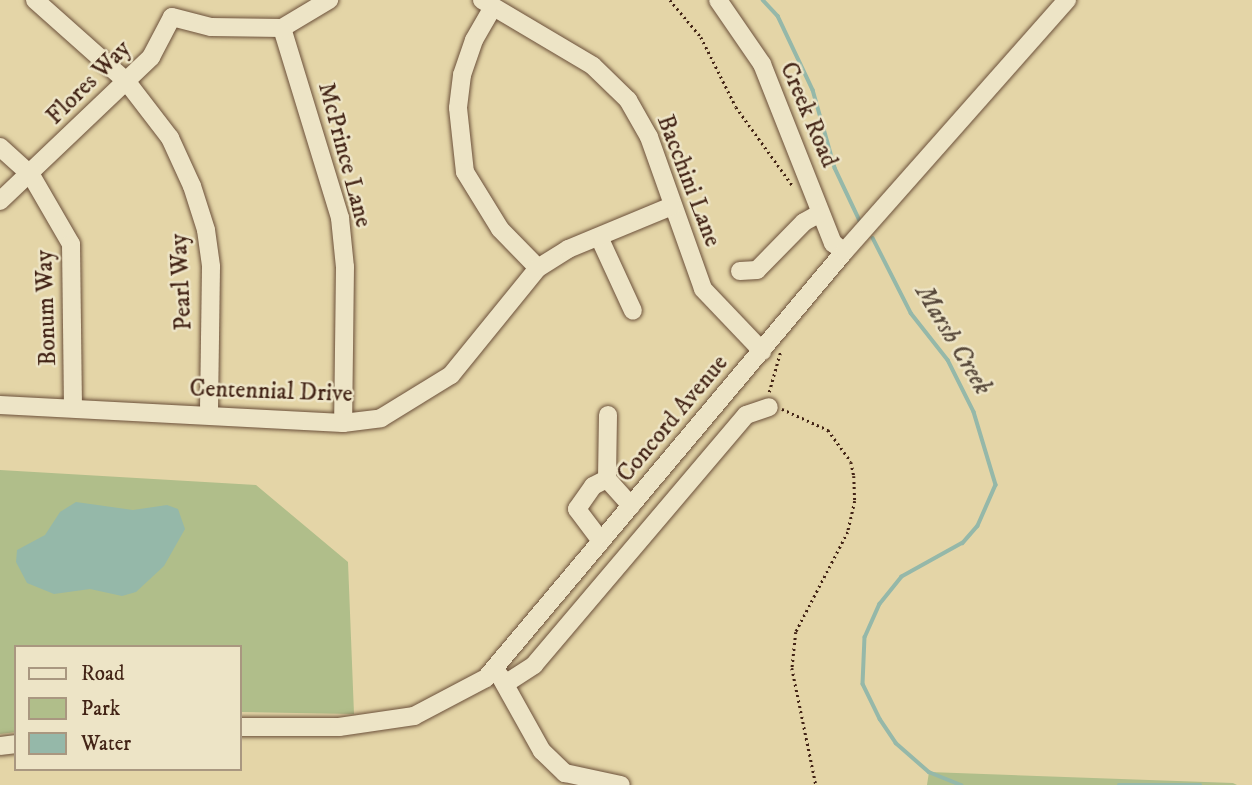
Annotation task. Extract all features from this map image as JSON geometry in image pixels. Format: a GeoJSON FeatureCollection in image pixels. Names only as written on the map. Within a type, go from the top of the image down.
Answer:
{"type":"FeatureCollection","features":[{"type":"Feature","properties":{"kind":"street","name":"Pearl Way"},"geometry":{"type":"LineString","coordinates":[[35,0],[127,82],[170,138],[206,230],[211,267],[209,415]]}},
{"type":"Feature","properties":{"kind":"street"},"geometry":{"type":"LineString","coordinates":[[282,28],[329,0]]}},
{"type":"Feature","properties":{"kind":"street","name":"Creek Road"},"geometry":{"type":"LineString","coordinates":[[718,0],[762,64],[801,154],[833,243],[844,252]]}},
{"type":"Feature","properties":{"kind":"street","name":"Concord Avenue"},"geometry":{"type":"LineString","coordinates":[[242,727],[339,727],[414,716],[486,678],[631,506],[771,350],[844,252],[1067,0]]}},
{"type":"Feature","properties":{"kind":"street"},"geometry":{"type":"LineString","coordinates":[[487,4],[462,75],[458,108],[465,172],[500,229],[538,268]]}},
{"type":"Feature","properties":{"kind":"street","name":"Bacchini Lane"},"geometry":{"type":"LineString","coordinates":[[487,4],[593,66],[628,100],[649,137],[703,289],[771,350]]}},
{"type":"Feature","properties":{"kind":"street","name":"Flores Way"},"geometry":{"type":"LineString","coordinates":[[0,201],[31,175],[151,57],[172,17],[211,27],[282,28]]}},
{"type":"Feature","properties":{"kind":"street","name":"McPrince Lane"},"geometry":{"type":"LineString","coordinates":[[282,28],[340,218],[345,267],[343,423]]}},
{"type":"Feature","properties":{"kind":"street","name":"Bonum Way"},"geometry":{"type":"LineString","coordinates":[[0,147],[31,175],[71,244],[74,408]]}},
{"type":"Feature","properties":{"kind":"street","name":"Centennial Drive"},"geometry":{"type":"LineString","coordinates":[[0,405],[343,423],[381,418],[451,375],[538,268],[568,249],[672,206]]}},
{"type":"Feature","properties":{"kind":"street"},"geometry":{"type":"LineString","coordinates":[[740,271],[757,270],[804,222],[820,213]]}},
{"type":"Feature","properties":{"kind":"street"},"geometry":{"type":"LineString","coordinates":[[599,237],[633,311]]}},
{"type":"Feature","properties":{"kind":"street"},"geometry":{"type":"LineString","coordinates":[[505,684],[534,665],[746,415],[769,407]]}},
{"type":"Feature","properties":{"kind":"street"},"geometry":{"type":"LineString","coordinates":[[608,415],[607,479],[631,506]]}},
{"type":"Feature","properties":{"kind":"street"},"geometry":{"type":"LineString","coordinates":[[601,541],[577,509],[593,486],[607,479]]}},
{"type":"Feature","properties":{"kind":"street"},"geometry":{"type":"LineString","coordinates":[[495,666],[542,751],[565,773],[621,785]]}},
{"type":"Feature","properties":{"kind":"path"},"geometry":{"type":"LineString","coordinates":[[670,0],[701,37],[736,107],[783,167],[797,194]]}},
{"type":"Feature","properties":{"kind":"path"},"geometry":{"type":"LineString","coordinates":[[771,350],[781,362],[770,384],[769,407],[797,414],[828,430],[851,462],[854,476],[855,501],[848,532],[828,575],[808,602],[795,644],[792,668],[816,785]]}},
{"type":"Feature","properties":{"kind":"green space"},"geometry":{"type":"Polygon","coordinates":[[[0,470],[256,485],[348,562],[354,714],[242,712],[242,645],[14,645],[14,732],[0,734],[0,470]]]}},
{"type":"Feature","properties":{"kind":"green space"},"geometry":{"type":"Polygon","coordinates":[[[929,772],[1233,783],[1237,785],[927,785],[929,772]]]}},
{"type":"Feature","properties":{"kind":"water"},"geometry":{"type":"Polygon","coordinates":[[[76,502],[133,510],[167,505],[178,509],[185,529],[164,566],[136,592],[122,596],[90,589],[54,594],[27,583],[16,562],[17,550],[45,535],[60,512],[76,502]]]}},
{"type":"Feature","properties":{"kind":"waterway","name":"Marsh Creek"},"geometry":{"type":"LineString","coordinates":[[763,0],[778,16],[813,90],[835,168],[860,221]]}},
{"type":"Feature","properties":{"kind":"waterway","name":"Marsh Creek"},"geometry":{"type":"LineString","coordinates":[[873,238],[911,313],[948,360],[974,412],[996,485],[978,526],[963,543],[902,577],[880,604],[865,637],[863,684],[880,719],[896,743],[929,772],[961,785]]}},
{"type":"Feature","properties":{"kind":"waterway","name":"Marsh Creek"},"geometry":{"type":"LineString","coordinates":[[1119,785],[1200,785]]}}]}
